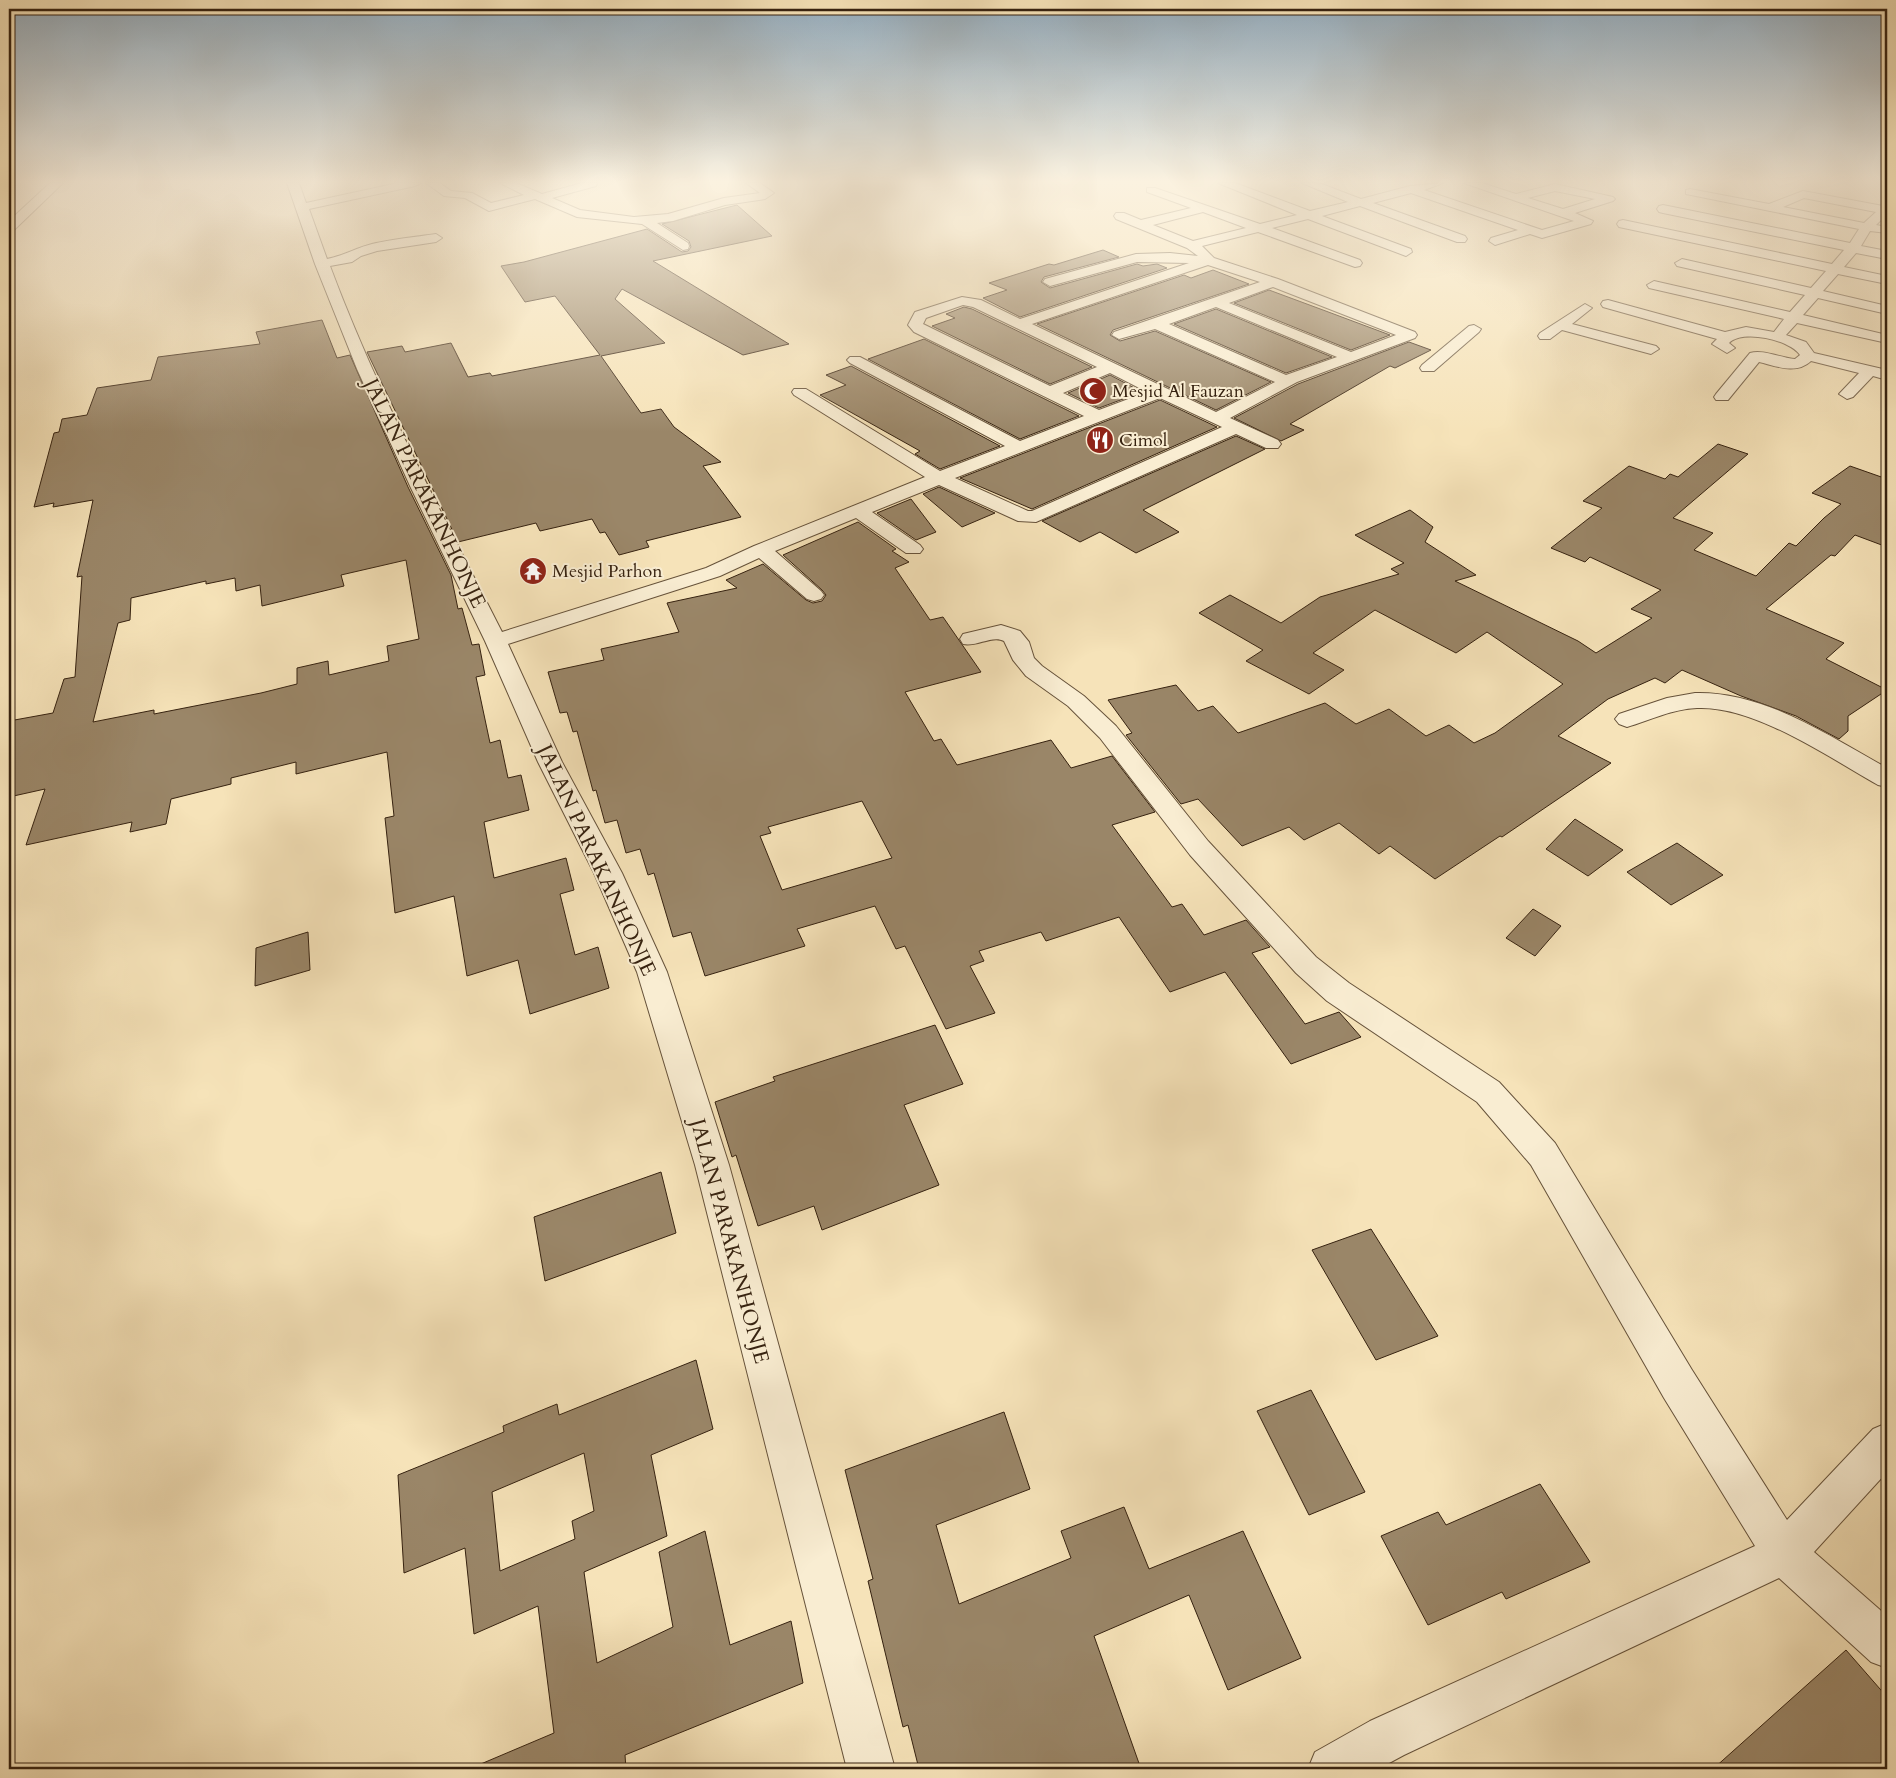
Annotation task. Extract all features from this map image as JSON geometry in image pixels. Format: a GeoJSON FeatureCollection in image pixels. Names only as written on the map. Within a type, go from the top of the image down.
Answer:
{"type":"FeatureCollection","features":[{"type":"Feature","properties":{"kind":"street","name":"JALAN PARAKANHONJE"},"geometry":{"type":"LineString","coordinates":[[323,266],[365,369],[419,486],[496,641],[550,762],[608,873],[652,972],[712,1165],[871,1769]]}},
{"type":"Feature","properties":{"kind":"street"},"geometry":{"type":"LineString","coordinates":[[1050,282],[1107,266]]}},
{"type":"Feature","properties":{"kind":"street"},"geometry":{"type":"LineString","coordinates":[[1020,323],[1193,266]]}},
{"type":"Feature","properties":{"kind":"street"},"geometry":{"type":"LineString","coordinates":[[1223,266],[1273,282],[1410,335],[1451,348]]}},
{"type":"Feature","properties":{"kind":"street"},"geometry":{"type":"LineString","coordinates":[[1695,266],[1887,310]]}},
{"type":"Feature","properties":{"kind":"street"},"geometry":{"type":"LineString","coordinates":[[1820,266],[1887,280]]}},
{"type":"Feature","properties":{"kind":"street"},"geometry":{"type":"LineString","coordinates":[[1777,337],[1837,266]]}},
{"type":"Feature","properties":{"kind":"street"},"geometry":{"type":"LineString","coordinates":[[1036,276],[1090,301]]}},
{"type":"Feature","properties":{"kind":"street"},"geometry":{"type":"LineString","coordinates":[[1119,335],[1156,324],[1273,282]]}},
{"type":"Feature","properties":{"kind":"street"},"geometry":{"type":"LineString","coordinates":[[1654,285],[1887,339]]}},
{"type":"Feature","properties":{"kind":"street"},"geometry":{"type":"LineString","coordinates":[[1098,416],[930,335],[915,325],[920,315],[966,301],[1020,323],[1160,392],[1272,444]]}},
{"type":"Feature","properties":{"kind":"street"},"geometry":{"type":"LineString","coordinates":[[1217,303],[1348,356]]}},
{"type":"Feature","properties":{"kind":"street"},"geometry":{"type":"LineString","coordinates":[[1608,304],[1724,336],[1736,332],[1750,331],[1777,337],[1801,345],[1808,356],[1887,375]]}},
{"type":"Feature","properties":{"kind":"street"},"geometry":{"type":"LineString","coordinates":[[1545,336],[1585,308]]}},
{"type":"Feature","properties":{"kind":"street"},"geometry":{"type":"LineString","coordinates":[[1156,324],[1286,382]]}},
{"type":"Feature","properties":{"kind":"street"},"geometry":{"type":"LineString","coordinates":[[1635,363],[1679,324]]}},
{"type":"Feature","properties":{"kind":"street"},"geometry":{"type":"LineString","coordinates":[[1560,326],[1651,350]]}},
{"type":"Feature","properties":{"kind":"street"},"geometry":{"type":"LineString","coordinates":[[1428,368],[1474,329]]}},
{"type":"Feature","properties":{"kind":"street"},"geometry":{"type":"LineString","coordinates":[[1216,418],[1286,382],[1348,356],[1410,335]]}},
{"type":"Feature","properties":{"kind":"street"},"geometry":{"type":"LineString","coordinates":[[1724,336],[1720,344],[1731,350],[1781,363],[1799,364],[1808,356]]}},
{"type":"Feature","properties":{"kind":"street"},"geometry":{"type":"LineString","coordinates":[[1722,397],[1755,356]]}},
{"type":"Feature","properties":{"kind":"street"},"geometry":{"type":"LineString","coordinates":[[855,360],[1019,447]]}},
{"type":"Feature","properties":{"kind":"street"},"geometry":{"type":"LineString","coordinates":[[1048,392],[1112,367]]}},
{"type":"Feature","properties":{"kind":"street"},"geometry":{"type":"LineString","coordinates":[[1847,394],[1870,371]]}},
{"type":"Feature","properties":{"kind":"street"},"geometry":{"type":"LineString","coordinates":[[800,392],[939,478],[1020,516],[1030,517],[1237,428]]}},
{"type":"Feature","properties":{"kind":"street"},"geometry":{"type":"LineString","coordinates":[[496,641],[713,572],[761,550],[939,478],[1160,392]]}},
{"type":"Feature","properties":{"kind":"street"},"geometry":{"type":"LineString","coordinates":[[858,511],[913,549]]}},
{"type":"Feature","properties":{"kind":"street"},"geometry":{"type":"LineString","coordinates":[[761,550],[814,595]]}},
{"type":"Feature","properties":{"kind":"street"},"geometry":{"type":"LineString","coordinates":[[987,635],[1009,633],[1018,642],[1024,660],[1034,671],[1076,701],[1108,732],[1199,848],[1306,965],[1338,992],[1488,1092],[1520,1126],[1543,1154],[1583,1216],[1604,1258],[1659,1353],[1784,1554],[1887,1646]]}},
{"type":"Feature","properties":{"kind":"street"},"geometry":{"type":"LineString","coordinates":[[1627,719],[1688,701],[1704,700],[1735,705],[1801,732],[1887,779]]}},
{"type":"Feature","properties":{"kind":"street"},"geometry":{"type":"LineString","coordinates":[[1332,1769],[1387,1738],[1784,1554],[1887,1443]]}},
{"type":"Feature","properties":{"kind":"building"},"geometry":{"type":"Polygon","coordinates":[[[501,266],[661,266],[789,344],[743,355],[622,289],[615,299],[665,343],[601,356],[641,413],[661,409],[674,427],[721,462],[703,466],[741,517],[646,541],[649,547],[619,555],[605,532],[600,533],[592,519],[540,531],[536,523],[458,542],[367,352],[402,346],[405,352],[451,343],[468,377],[490,373],[492,376],[600,355],[555,296],[525,302],[501,266]]]}},
{"type":"Feature","properties":{"kind":"building"},"geometry":{"type":"Polygon","coordinates":[[[1043,266],[1085,266],[1044,277],[1041,282],[1050,288],[1130,266],[1162,266],[1167,268],[1020,317],[983,298],[1007,290],[989,283],[1043,266]]]}},
{"type":"Feature","properties":{"kind":"building"},"geometry":{"type":"Polygon","coordinates":[[[1213,270],[1249,284],[1113,330],[1110,335],[1120,341],[1155,331],[1271,382],[1216,410],[1037,324],[1184,275],[1191,278],[1213,270]]]}},
{"type":"Feature","properties":{"kind":"building"},"geometry":{"type":"Polygon","coordinates":[[[1269,290],[1390,335],[1351,350],[1234,303],[1269,290]]]}},
{"type":"Feature","properties":{"kind":"building"},"geometry":{"type":"Polygon","coordinates":[[[964,307],[972,309],[1092,367],[1050,384],[932,326],[955,318],[946,314],[964,307]]]}},
{"type":"Feature","properties":{"kind":"building"},"geometry":{"type":"Polygon","coordinates":[[[1216,309],[1332,357],[1286,373],[1174,324],[1216,309]]]}},
{"type":"Feature","properties":{"kind":"building"},"geometry":{"type":"Polygon","coordinates":[[[322,320],[337,358],[350,355],[408,487],[451,575],[458,609],[462,608],[472,645],[479,644],[485,675],[476,677],[490,743],[500,740],[508,778],[521,775],[529,810],[484,822],[494,878],[566,858],[574,890],[560,894],[575,955],[598,947],[609,988],[530,1014],[518,960],[467,976],[454,896],[395,913],[385,818],[394,816],[387,752],[296,774],[296,762],[231,778],[231,784],[171,799],[166,824],[130,832],[132,822],[26,845],[45,789],[9,797],[9,721],[53,713],[64,679],[75,677],[82,576],[77,577],[93,500],[53,507],[54,503],[34,507],[54,433],[59,432],[62,419],[87,415],[97,388],[151,380],[158,357],[260,344],[256,332],[322,320]],[[406,560],[341,575],[344,586],[262,606],[260,585],[236,591],[235,578],[206,584],[206,581],[131,598],[130,620],[118,623],[93,722],[154,710],[154,714],[297,684],[297,668],[328,661],[329,675],[389,661],[387,646],[419,639],[406,560]]]}},
{"type":"Feature","properties":{"kind":"building"},"geometry":{"type":"Polygon","coordinates":[[[924,339],[1079,416],[1020,439],[868,359],[924,339]]]}},
{"type":"Feature","properties":{"kind":"building"},"geometry":{"type":"Polygon","coordinates":[[[1409,342],[1431,350],[1395,368],[1390,366],[1290,424],[1304,430],[1281,441],[1234,418],[1298,384],[1409,342]]]}},
{"type":"Feature","properties":{"kind":"building"},"geometry":{"type":"Polygon","coordinates":[[[851,366],[1000,446],[940,469],[915,454],[920,451],[820,395],[846,385],[826,375],[851,366]]]}},
{"type":"Feature","properties":{"kind":"building","name":"Mesjid Al Fauzan"},"geometry":{"type":"Polygon","coordinates":[[[1110,375],[1142,392],[1099,408],[1068,393],[1110,375]]]}},
{"type":"Feature","properties":{"kind":"building"},"geometry":{"type":"Polygon","coordinates":[[[1160,400],[1217,427],[1032,509],[960,478],[1160,400]]]}},
{"type":"Feature","properties":{"kind":"building"},"geometry":{"type":"Polygon","coordinates":[[[1236,436],[1265,449],[1143,510],[1179,532],[1136,553],[1100,532],[1080,542],[1042,521],[1236,436]]]}},
{"type":"Feature","properties":{"kind":"building"},"geometry":{"type":"Polygon","coordinates":[[[1718,444],[1748,454],[1673,518],[1713,533],[1694,550],[1756,576],[1789,543],[1796,546],[1841,504],[1812,493],[1850,466],[1887,479],[1887,547],[1855,535],[1835,556],[1831,555],[1766,609],[1844,643],[1826,659],[1887,690],[1848,716],[1848,731],[1839,739],[1796,716],[1741,696],[1682,670],[1665,683],[1655,678],[1608,699],[1558,736],[1611,763],[1502,837],[1500,836],[1435,879],[1390,846],[1379,854],[1339,823],[1304,840],[1289,827],[1242,846],[1198,799],[1181,804],[1126,735],[1132,733],[1108,700],[1176,685],[1198,711],[1213,706],[1238,733],[1325,703],[1356,724],[1389,709],[1426,736],[1449,725],[1474,743],[1495,733],[1563,684],[1487,632],[1456,653],[1375,610],[1313,653],[1344,670],[1309,694],[1246,661],[1263,650],[1199,613],[1230,595],[1281,623],[1320,597],[1399,574],[1391,569],[1404,563],[1355,535],[1410,510],[1433,527],[1425,542],[1476,575],[1455,581],[1578,641],[1596,653],[1652,618],[1631,609],[1661,590],[1590,557],[1585,562],[1551,548],[1602,508],[1583,501],[1629,466],[1665,479],[1670,474],[1678,477],[1718,444]]]}},
{"type":"Feature","properties":{"kind":"building"},"geometry":{"type":"Polygon","coordinates":[[[939,487],[995,513],[962,527],[923,494],[939,487]]]}},
{"type":"Feature","properties":{"kind":"building"},"geometry":{"type":"Polygon","coordinates":[[[911,499],[936,532],[916,540],[877,513],[911,499]]]}},
{"type":"Feature","properties":{"kind":"building"},"geometry":{"type":"Polygon","coordinates":[[[858,522],[896,549],[892,551],[909,562],[895,568],[930,620],[943,617],[981,672],[905,692],[934,741],[941,739],[957,765],[1051,740],[1071,768],[1112,756],[1155,812],[1112,825],[1172,907],[1182,904],[1204,935],[1246,920],[1270,947],[1252,953],[1305,1024],[1339,1012],[1361,1037],[1291,1064],[1225,972],[1170,992],[1119,917],[1046,941],[1041,932],[979,951],[984,961],[970,966],[995,1013],[946,1029],[905,946],[896,949],[875,906],[797,929],[805,946],[705,976],[691,932],[673,937],[654,873],[648,875],[640,849],[626,853],[617,820],[605,823],[596,790],[593,791],[577,731],[573,732],[567,712],[560,713],[548,672],[604,660],[601,649],[679,632],[667,603],[737,588],[726,580],[763,564],[806,600],[813,603],[822,601],[826,595],[822,590],[783,555],[858,522]],[[862,801],[768,827],[771,833],[760,836],[782,890],[892,858],[862,801]]]}},
{"type":"Feature","properties":{"kind":"building"},"geometry":{"type":"Polygon","coordinates":[[[1575,819],[1623,850],[1588,876],[1546,849],[1575,819]]]}},
{"type":"Feature","properties":{"kind":"building"},"geometry":{"type":"Polygon","coordinates":[[[1677,843],[1723,875],[1671,905],[1627,872],[1677,843]]]}},
{"type":"Feature","properties":{"kind":"building"},"geometry":{"type":"Polygon","coordinates":[[[1533,909],[1561,926],[1535,956],[1506,938],[1533,909]]]}},
{"type":"Feature","properties":{"kind":"building"},"geometry":{"type":"Polygon","coordinates":[[[308,932],[310,970],[255,986],[256,948],[308,932]]]}},
{"type":"Feature","properties":{"kind":"building"},"geometry":{"type":"Polygon","coordinates":[[[935,1025],[963,1084],[904,1105],[939,1185],[822,1230],[814,1206],[758,1226],[736,1155],[732,1157],[715,1102],[775,1081],[773,1077],[935,1025]]]}},
{"type":"Feature","properties":{"kind":"building"},"geometry":{"type":"Polygon","coordinates":[[[661,1172],[676,1233],[545,1281],[534,1217],[661,1172]]]}},
{"type":"Feature","properties":{"kind":"building"},"geometry":{"type":"Polygon","coordinates":[[[1371,1229],[1438,1336],[1376,1360],[1312,1250],[1371,1229]]]}},
{"type":"Feature","properties":{"kind":"building"},"geometry":{"type":"Polygon","coordinates":[[[696,1360],[713,1429],[651,1455],[667,1536],[584,1572],[597,1663],[673,1627],[659,1552],[705,1531],[730,1645],[791,1621],[803,1683],[625,1755],[626,1769],[469,1769],[554,1733],[538,1606],[474,1634],[465,1548],[404,1573],[398,1475],[504,1432],[503,1426],[557,1404],[559,1415],[696,1360]],[[584,1453],[492,1492],[500,1571],[575,1539],[572,1521],[594,1511],[584,1453]]]}},
{"type":"Feature","properties":{"kind":"building"},"geometry":{"type":"Polygon","coordinates":[[[1311,1390],[1365,1492],[1309,1515],[1257,1411],[1311,1390]]]}},
{"type":"Feature","properties":{"kind":"building"},"geometry":{"type":"Polygon","coordinates":[[[1004,1412],[1030,1489],[936,1525],[959,1604],[1071,1558],[1061,1531],[1124,1507],[1149,1569],[1243,1531],[1301,1658],[1228,1690],[1189,1595],[1094,1636],[1141,1769],[919,1769],[908,1725],[903,1727],[868,1581],[873,1579],[845,1470],[1004,1412]]]}},
{"type":"Feature","properties":{"kind":"building"},"geometry":{"type":"Polygon","coordinates":[[[1540,1484],[1590,1562],[1506,1599],[1502,1592],[1428,1625],[1381,1536],[1438,1512],[1446,1525],[1540,1484]]]}},
{"type":"Feature","properties":{"kind":"building"},"geometry":{"type":"Polygon","coordinates":[[[1846,1650],[1887,1697],[1887,1769],[1713,1769],[1846,1650]]]}},
{"type":"Feature","properties":{"kind":"place","name":"Mesjid Al Fauzan"},"geometry":{"type":"Point","coordinates":[1093,391]}},
{"type":"Feature","properties":{"kind":"place","name":"Cimol"},"geometry":{"type":"Point","coordinates":[1100,440]}},
{"type":"Feature","properties":{"kind":"place","name":"Mesjid Parhon"},"geometry":{"type":"Point","coordinates":[533,571]}}]}
